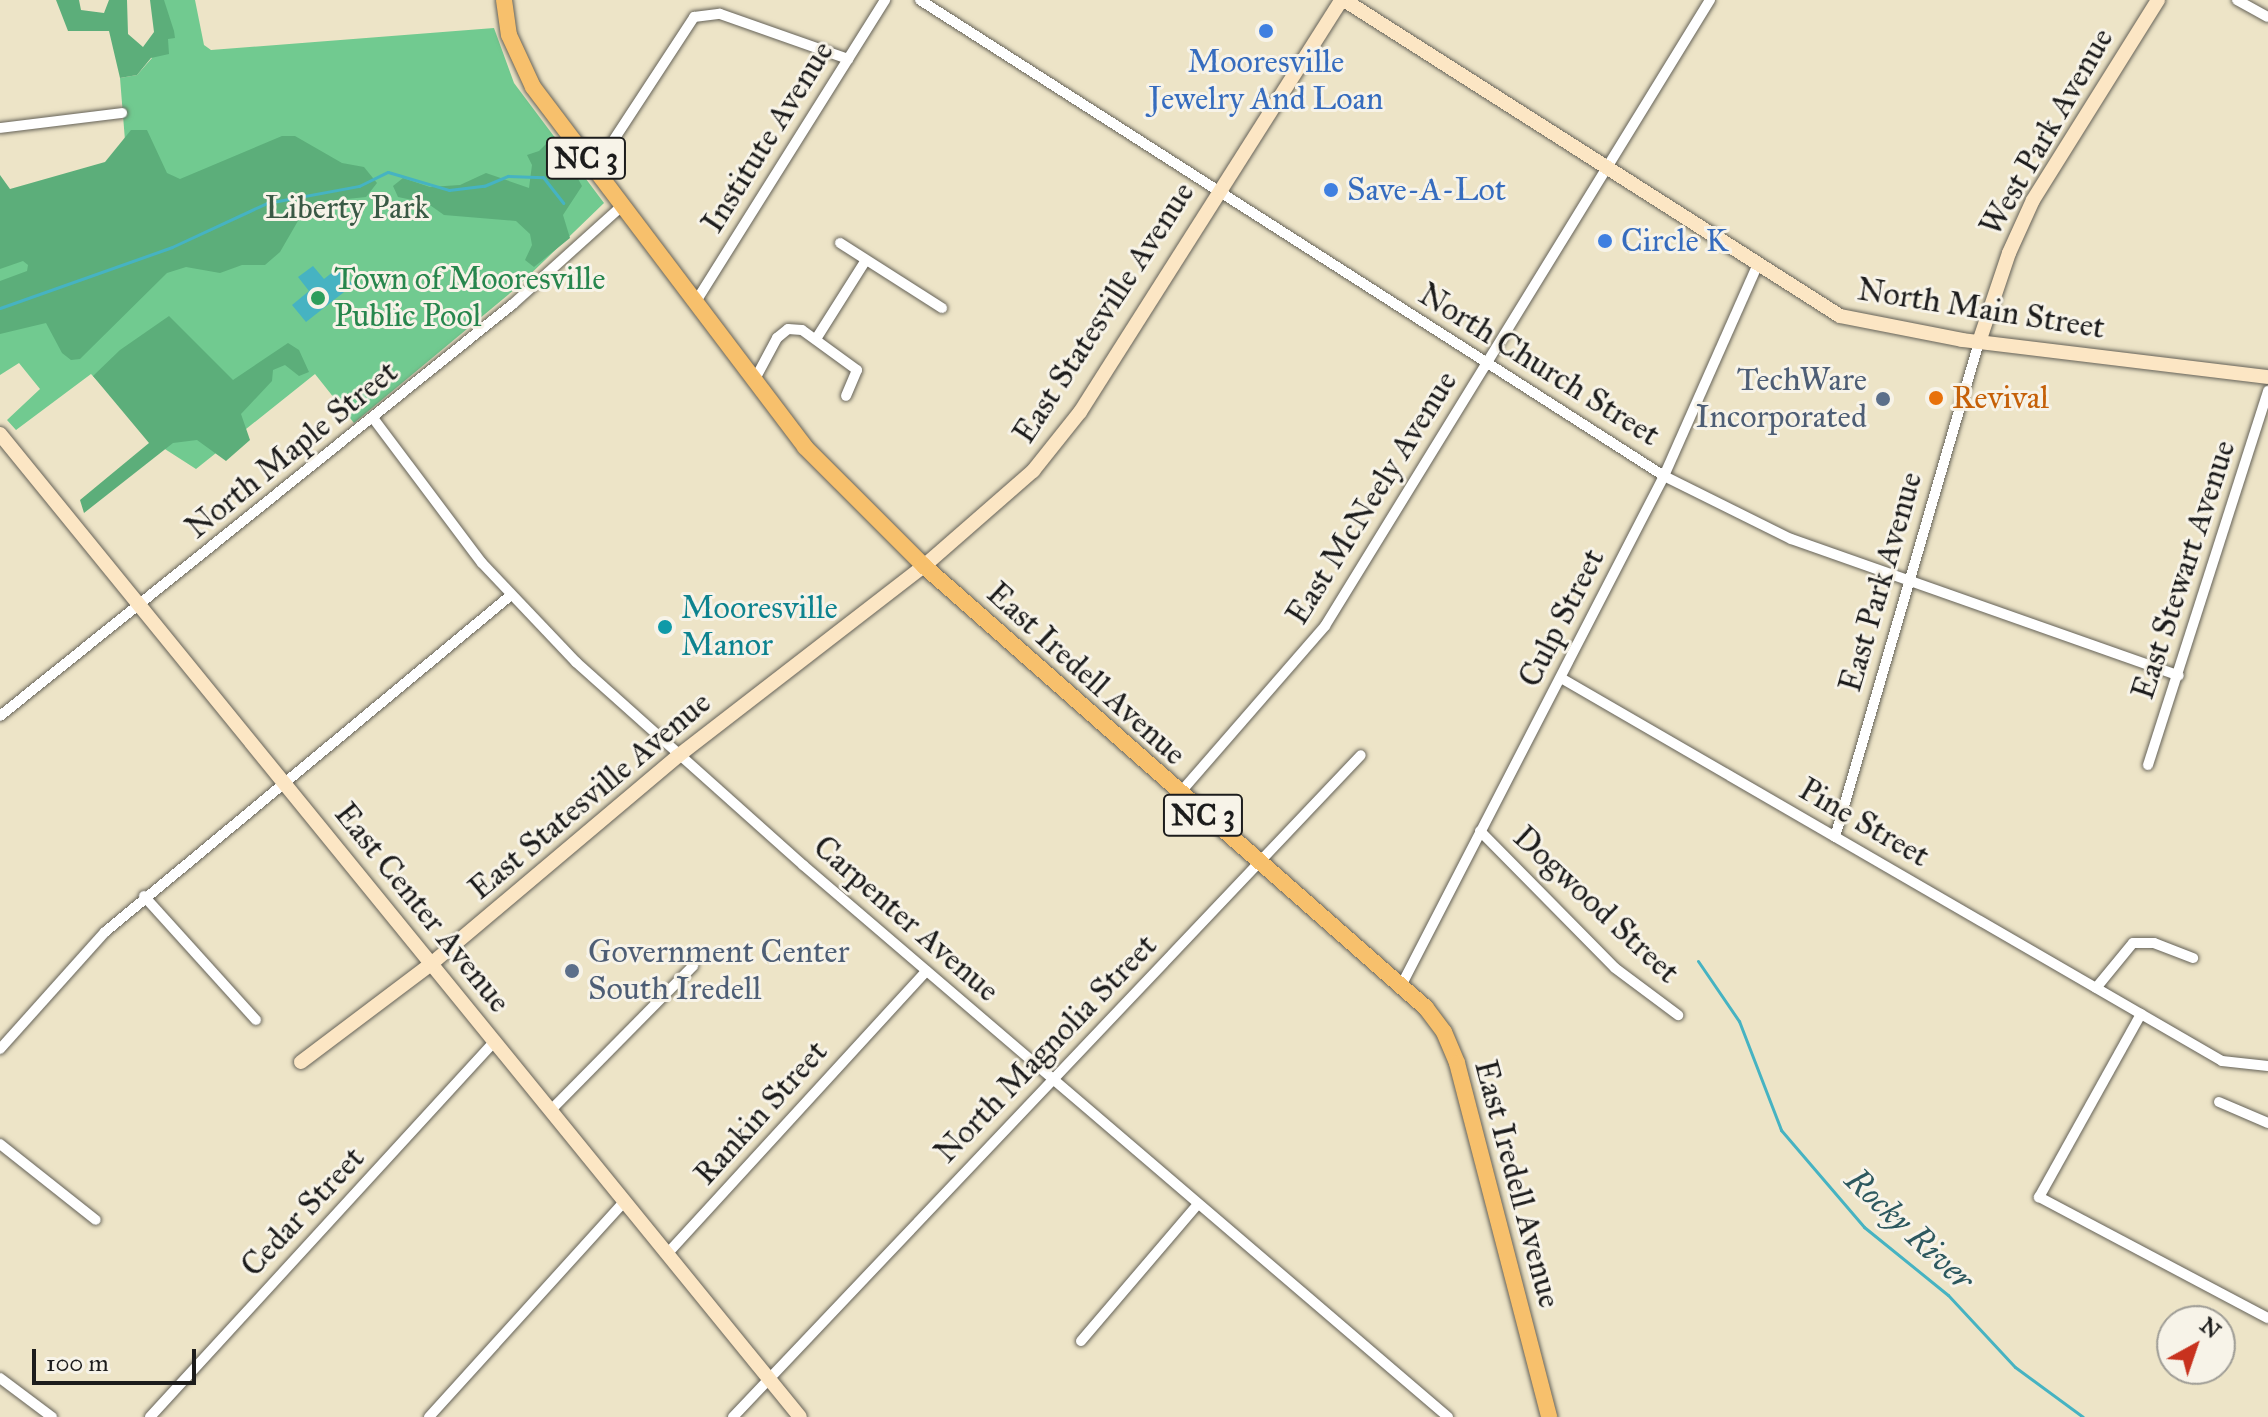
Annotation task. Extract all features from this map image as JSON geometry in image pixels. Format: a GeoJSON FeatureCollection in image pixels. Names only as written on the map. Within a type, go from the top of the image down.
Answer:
{"type":"FeatureCollection","features":[{"type":"Feature","properties":{"kind":"main road","name":"East Iredell Avenue"},"geometry":{"type":"LineString","coordinates":[[504,0],[518,62],[594,170],[805,447],[924,566],[1179,794],[1401,986],[1444,1032],[1457,1063],[1549,1417]]}},
{"type":"Feature","properties":{"kind":"street","name":"Institute Avenue"},"geometry":{"type":"LineString","coordinates":[[695,303],[885,0]]}},
{"type":"Feature","properties":{"kind":"street","name":"North Church Street"},"geometry":{"type":"LineString","coordinates":[[920,0],[1664,476],[1791,539],[2179,676]]}},
{"type":"Feature","properties":{"kind":"street","name":"East Statesville Avenue"},"geometry":{"type":"LineString","coordinates":[[301,1062],[431,964],[678,756],[924,566],[1054,450],[1343,0]]}},
{"type":"Feature","properties":{"kind":"street","name":"North Main Street"},"geometry":{"type":"LineString","coordinates":[[1343,0],[1840,316],[1979,342],[2268,377]]}},
{"type":"Feature","properties":{"kind":"street","name":"East McNeely Avenue"},"geometry":{"type":"LineString","coordinates":[[1179,794],[1325,626],[1609,170],[1710,0]]}},
{"type":"Feature","properties":{"kind":"street","name":"West Park Avenue"},"geometry":{"type":"LineString","coordinates":[[1979,342],[2033,200],[2158,0]]}},
{"type":"Feature","properties":{"kind":"street"},"geometry":{"type":"LineString","coordinates":[[2237,0],[2268,17]]}},
{"type":"Feature","properties":{"kind":"street"},"geometry":{"type":"LineString","coordinates":[[594,170],[694,17],[720,14],[848,59]]}},
{"type":"Feature","properties":{"kind":"street"},"geometry":{"type":"LineString","coordinates":[[0,128],[122,113]]}},
{"type":"Feature","properties":{"kind":"street","name":"North Maple Street"},"geometry":{"type":"LineString","coordinates":[[0,716],[373,418],[622,206]]}},
{"type":"Feature","properties":{"kind":"street"},"geometry":{"type":"LineString","coordinates":[[840,243],[942,308]]}},
{"type":"Feature","properties":{"kind":"street"},"geometry":{"type":"LineString","coordinates":[[816,339],[866,260]]}},
{"type":"Feature","properties":{"kind":"street","name":"Culp Street"},"geometry":{"type":"LineString","coordinates":[[1401,986],[1664,476],[1757,266]]}},
{"type":"Feature","properties":{"kind":"street"},"geometry":{"type":"LineString","coordinates":[[754,381],[777,338],[788,329],[802,330],[857,370],[846,396]]}},
{"type":"Feature","properties":{"kind":"street","name":"East Park Avenue"},"geometry":{"type":"LineString","coordinates":[[1835,837],[1979,342]]}},
{"type":"Feature","properties":{"kind":"street","name":"East Stewart Avenue"},"geometry":{"type":"LineString","coordinates":[[2148,765],[2268,391]]}},
{"type":"Feature","properties":{"kind":"street","name":"Carpenter Avenue"},"geometry":{"type":"LineString","coordinates":[[373,418],[511,595],[678,756],[1448,1417]]}},
{"type":"Feature","properties":{"kind":"street","name":"East Center Avenue"},"geometry":{"type":"LineString","coordinates":[[0,434],[800,1417]]}},
{"type":"Feature","properties":{"kind":"street"},"geometry":{"type":"LineString","coordinates":[[0,1049],[105,932],[144,896],[286,786],[511,595]]}},
{"type":"Feature","properties":{"kind":"street","name":"Pine Street"},"geometry":{"type":"LineString","coordinates":[[1561,678],[2222,1061],[2268,1066]]}},
{"type":"Feature","properties":{"kind":"street","name":"North Magnolia Street"},"geometry":{"type":"LineString","coordinates":[[733,1417],[1361,755]]}},
{"type":"Feature","properties":{"kind":"street","name":"Dogwood Street"},"geometry":{"type":"LineString","coordinates":[[1480,831],[1615,968],[1678,1015]]}},
{"type":"Feature","properties":{"kind":"street"},"geometry":{"type":"LineString","coordinates":[[144,896],[256,1020]]}},
{"type":"Feature","properties":{"kind":"street"},"geometry":{"type":"LineString","coordinates":[[2096,988],[2133,943],[2154,943],[2193,958]]}},
{"type":"Feature","properties":{"kind":"street"},"geometry":{"type":"LineString","coordinates":[[550,1111],[693,966]]}},
{"type":"Feature","properties":{"kind":"street","name":"Rankin Street"},"geometry":{"type":"LineString","coordinates":[[667,1254],[926,971]]}},
{"type":"Feature","properties":{"kind":"street"},"geometry":{"type":"LineString","coordinates":[[2141,1014],[2039,1197],[2268,1318]]}},
{"type":"Feature","properties":{"kind":"street","name":"Cedar Street"},"geometry":{"type":"LineString","coordinates":[[150,1417],[494,1042]]}},
{"type":"Feature","properties":{"kind":"street"},"geometry":{"type":"LineString","coordinates":[[2219,1102],[2268,1123]]}},
{"type":"Feature","properties":{"kind":"street"},"geometry":{"type":"LineString","coordinates":[[0,1144],[96,1220]]}},
{"type":"Feature","properties":{"kind":"street"},"geometry":{"type":"LineString","coordinates":[[429,1417],[624,1202]]}},
{"type":"Feature","properties":{"kind":"street"},"geometry":{"type":"LineString","coordinates":[[1081,1341],[1198,1204]]}},
{"type":"Feature","properties":{"kind":"street"},"geometry":{"type":"LineString","coordinates":[[0,1378],[52,1417]]}},
{"type":"Feature","properties":{"kind":"green space"},"geometry":{"type":"Polygon","coordinates":[[[56,0],[79,0],[81,10],[104,13],[109,0],[127,0],[128,34],[143,47],[154,32],[150,0],[164,0],[175,38],[168,39],[169,54],[151,58],[137,75],[120,78],[109,31],[68,31],[56,0]]]}},
{"type":"Feature","properties":{"kind":"green space","name":"Liberty Park"},"geometry":{"type":"Polygon","coordinates":[[[161,0],[195,0],[204,45],[211,50],[494,28],[514,83],[604,203],[515,289],[354,423],[315,374],[196,469],[154,442],[91,374],[16,430],[7,420],[40,389],[19,363],[0,375],[0,193],[128,178],[120,78],[137,75],[152,58],[161,0]]]}},
{"type":"Feature","properties":{"kind":"green space"},"geometry":{"type":"Polygon","coordinates":[[[131,130],[147,130],[167,173],[180,179],[282,136],[295,136],[342,163],[364,167],[377,183],[366,197],[319,202],[302,214],[280,252],[265,265],[242,265],[220,273],[186,267],[167,273],[80,359],[71,360],[62,353],[46,323],[0,334],[0,281],[27,271],[28,265],[23,261],[0,269],[0,175],[10,189],[105,162],[131,130]]]}},
{"type":"Feature","properties":{"kind":"green space"},"geometry":{"type":"Polygon","coordinates":[[[554,136],[582,186],[563,215],[570,238],[534,267],[525,260],[532,245],[530,234],[516,221],[444,215],[427,203],[398,197],[393,186],[403,178],[430,187],[460,185],[486,173],[529,188],[532,165],[527,155],[539,151],[554,136]]]}},
{"type":"Feature","properties":{"kind":"green space"},"geometry":{"type":"Polygon","coordinates":[[[169,316],[233,380],[288,343],[299,350],[309,372],[299,376],[285,365],[273,370],[272,381],[241,414],[250,440],[226,461],[197,440],[173,443],[84,513],[80,500],[149,443],[93,376],[120,350],[169,316]]]}},
{"type":"Feature","properties":{"kind":"water","name":"Town of Mooresville Public Pool"},"geometry":{"type":"Polygon","coordinates":[[[313,266],[324,279],[339,267],[353,285],[306,322],[292,305],[309,291],[298,277],[313,266]]]}},
{"type":"Feature","properties":{"kind":"waterway"},"geometry":{"type":"LineString","coordinates":[[0,308],[172,247],[267,203],[359,186],[388,172],[449,190],[484,186],[508,176],[543,177],[563,203]]}},
{"type":"Feature","properties":{"kind":"waterway","name":"Rocky River"},"geometry":{"type":"LineString","coordinates":[[1698,961],[1739,1021],[1781,1130],[1864,1227],[1948,1295],[2015,1367],[2083,1417]]}},
{"type":"Feature","properties":{"kind":"place","name":"Mooresville Jewelry And Loan"},"geometry":{"type":"Point","coordinates":[1266,31]}},
{"type":"Feature","properties":{"kind":"place","name":"Save-A-Lot"},"geometry":{"type":"Point","coordinates":[1331,190]}},
{"type":"Feature","properties":{"kind":"place","name":"Circle K"},"geometry":{"type":"Point","coordinates":[1605,241]}},
{"type":"Feature","properties":{"kind":"place","name":"Town of Mooresville Public Pool"},"geometry":{"type":"Point","coordinates":[318,298]}},
{"type":"Feature","properties":{"kind":"place","name":"Revival"},"geometry":{"type":"Point","coordinates":[1936,398]}},
{"type":"Feature","properties":{"kind":"place","name":"TechWare Incorporated"},"geometry":{"type":"Point","coordinates":[1883,399]}},
{"type":"Feature","properties":{"kind":"place","name":"Mooresville Manor"},"geometry":{"type":"Point","coordinates":[665,627]}},
{"type":"Feature","properties":{"kind":"place","name":"Government Center South Iredell"},"geometry":{"type":"Point","coordinates":[572,971]}}]}
